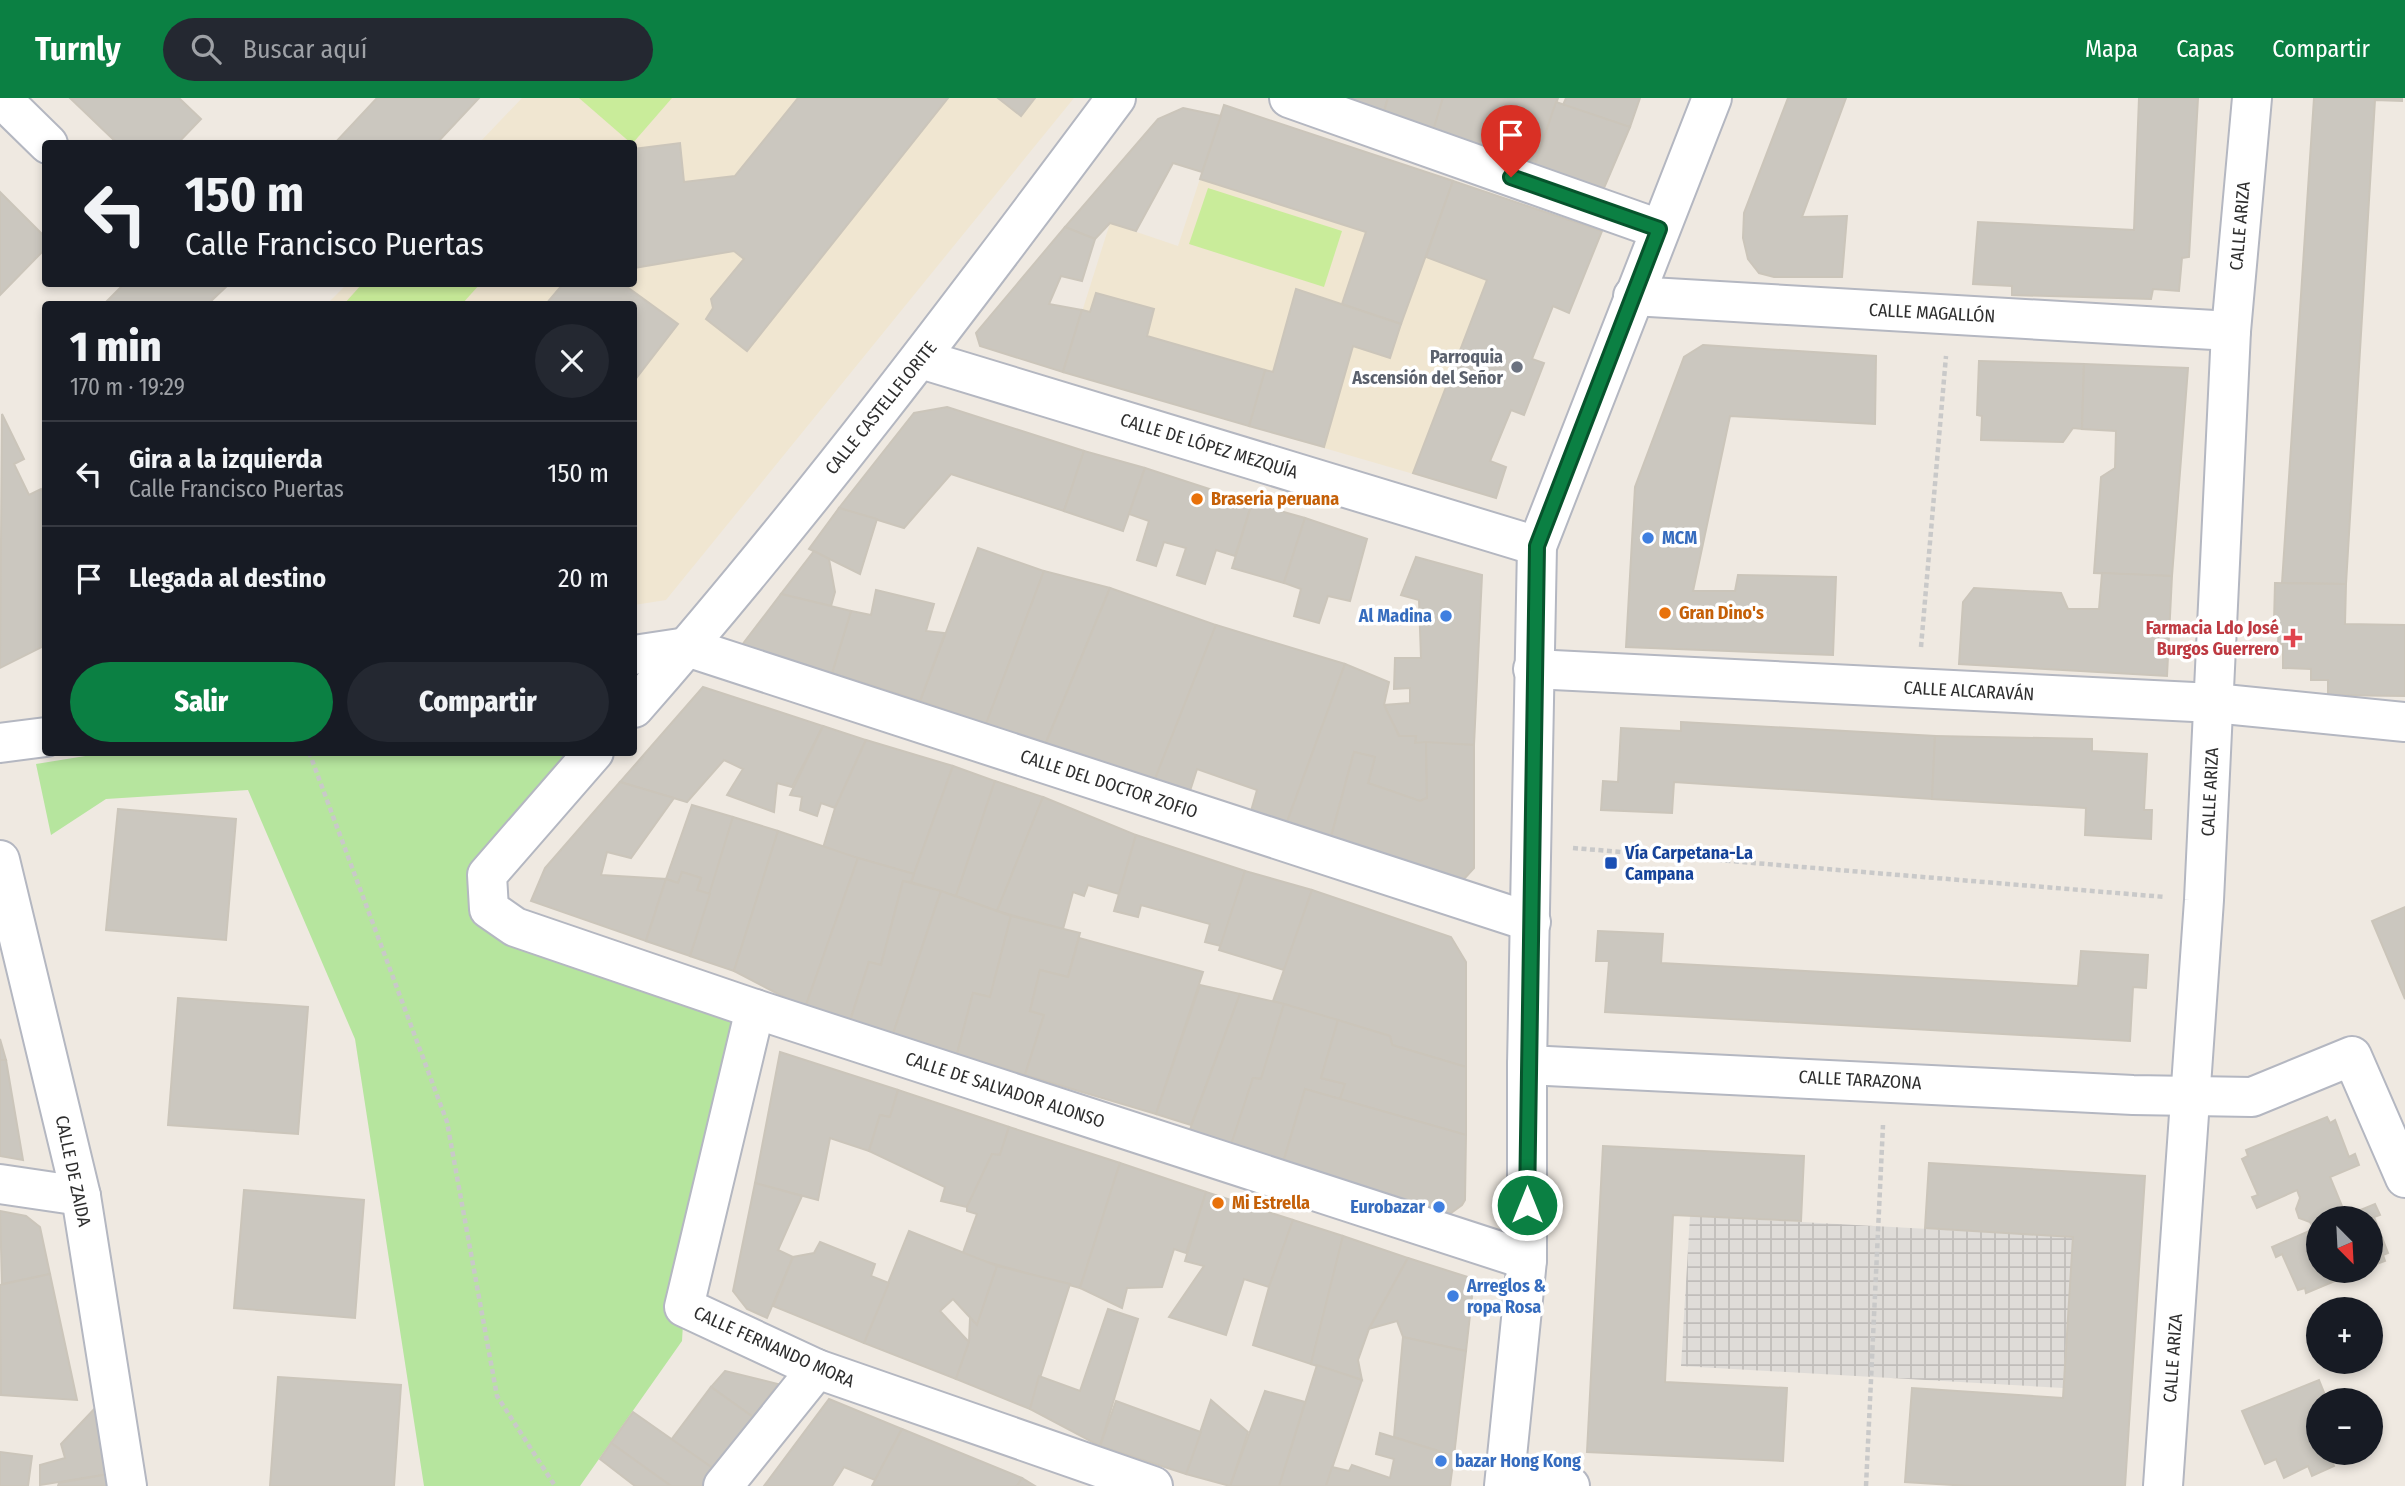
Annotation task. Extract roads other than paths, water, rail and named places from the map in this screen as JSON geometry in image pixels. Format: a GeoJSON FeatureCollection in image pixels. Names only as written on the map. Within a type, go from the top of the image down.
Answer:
{"type":"FeatureCollection","features":[{"type":"Feature","properties":{"kind":"street"},"geometry":{"type":"LineString","coordinates":[[1,98],[44,140]]}},
{"type":"Feature","properties":{"kind":"street","name":"CALLE CASTELLFLORITE"},"geometry":{"type":"LineString","coordinates":[[637,705],[921,359],[1116,98]]}},
{"type":"Feature","properties":{"kind":"street"},"geometry":{"type":"LineString","coordinates":[[1289,98],[1659,229]]}},
{"type":"Feature","properties":{"kind":"street"},"geometry":{"type":"LineString","coordinates":[[1570,1486],[1505,1483],[1527,1260],[1527,1065],[1537,546],[1712,98]]}},
{"type":"Feature","properties":{"kind":"street","name":"CALLE ARIZA"},"geometry":{"type":"LineString","coordinates":[[2163,1486],[2204,900],[2231,331],[2252,98]]}},
{"type":"Feature","properties":{"kind":"street","name":"CALLE MAGALLÓN"},"geometry":{"type":"LineString","coordinates":[[1633,296],[2231,331]]}},
{"type":"Feature","properties":{"kind":"street","name":"CALLE DE LÓPEZ MEZQUÍA"},"geometry":{"type":"LineString","coordinates":[[921,359],[1537,546]]}},
{"type":"Feature","properties":{"kind":"street"},"geometry":{"type":"LineString","coordinates":[[637,655],[687,647]]}},
{"type":"Feature","properties":{"kind":"street","name":"CALLE DEL DOCTOR ZOFIO"},"geometry":{"type":"LineString","coordinates":[[687,647],[1531,922]]}},
{"type":"Feature","properties":{"kind":"street","name":"CALLE ALCARAVÁN"},"geometry":{"type":"LineString","coordinates":[[1533,669],[2214,703],[2405,722]]}},
{"type":"Feature","properties":{"kind":"street"},"geometry":{"type":"LineString","coordinates":[[0,743],[42,738]]}},
{"type":"Feature","properties":{"kind":"street","name":"CALLE DE SALVADOR ALONSO"},"geometry":{"type":"LineString","coordinates":[[591,756],[487,875],[489,909],[515,927],[755,1009],[1527,1260]]}},
{"type":"Feature","properties":{"kind":"street","name":"CALLE DE ZAIDA"},"geometry":{"type":"LineString","coordinates":[[0,860],[81,1196],[127,1486]]}},
{"type":"Feature","properties":{"kind":"street","name":"CALLE FERNANDO MORA"},"geometry":{"type":"LineString","coordinates":[[755,1009],[684,1307],[817,1369],[1153,1486]]}},
{"type":"Feature","properties":{"kind":"street","name":"CALLE TARAZONA"},"geometry":{"type":"LineString","coordinates":[[1527,1065],[2252,1097],[2352,1056],[2405,1178]]}},
{"type":"Feature","properties":{"kind":"street"},"geometry":{"type":"LineString","coordinates":[[0,1184],[81,1196]]}},
{"type":"Feature","properties":{"kind":"street"},"geometry":{"type":"LineString","coordinates":[[723,1486],[817,1369]]}},
{"type":"Feature","properties":{"kind":"place","name":"Parroquia Ascensión del Señor"},"geometry":{"type":"Point","coordinates":[1517,367]}},
{"type":"Feature","properties":{"kind":"place","name":"Braseria peruana"},"geometry":{"type":"Point","coordinates":[1197,499]}},
{"type":"Feature","properties":{"kind":"place","name":"MCM"},"geometry":{"type":"Point","coordinates":[1648,538]}},
{"type":"Feature","properties":{"kind":"place","name":"Gran Dino's"},"geometry":{"type":"Point","coordinates":[1665,613]}},
{"type":"Feature","properties":{"kind":"place","name":"Al Madina"},"geometry":{"type":"Point","coordinates":[1446,616]}},
{"type":"Feature","properties":{"kind":"place","name":"Farmacia Ldo José Burgos Guerrero"},"geometry":{"type":"Point","coordinates":[2293,638]}},
{"type":"Feature","properties":{"kind":"place","name":"Vía Carpetana-La Campana"},"geometry":{"type":"Point","coordinates":[1611,863]}},
{"type":"Feature","properties":{"kind":"place","name":"Mi Estrella"},"geometry":{"type":"Point","coordinates":[1218,1203]}},
{"type":"Feature","properties":{"kind":"place","name":"Eurobazar"},"geometry":{"type":"Point","coordinates":[1439,1207]}},
{"type":"Feature","properties":{"kind":"place","name":"Arreglos & ropa Rosa"},"geometry":{"type":"Point","coordinates":[1453,1296]}},
{"type":"Feature","properties":{"kind":"place","name":"bazar Hong Kong"},"geometry":{"type":"Point","coordinates":[1441,1461]}}]}
